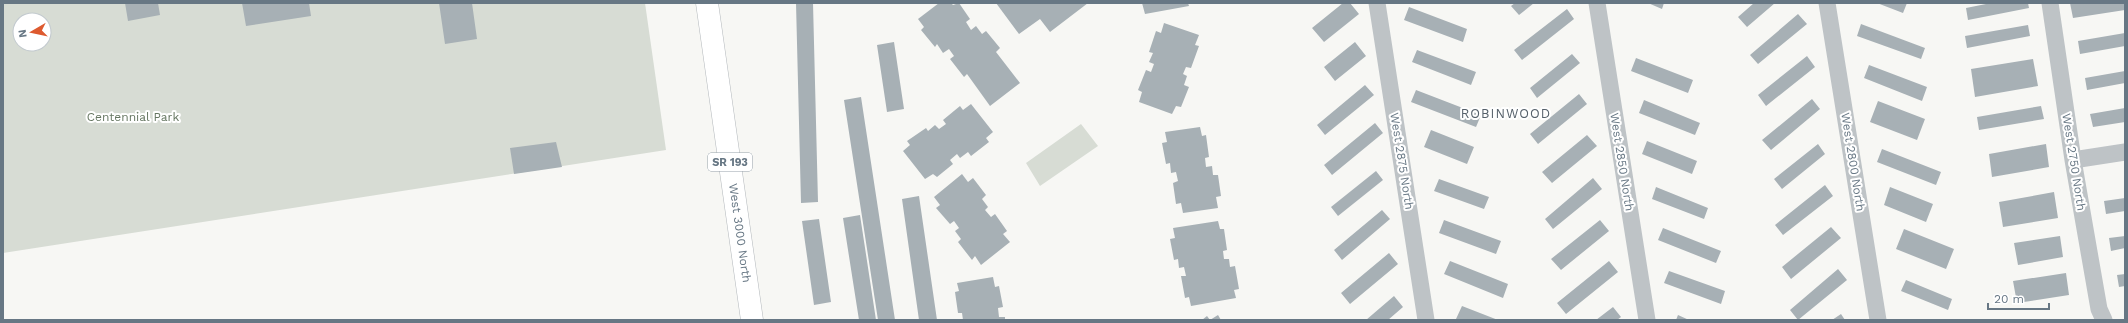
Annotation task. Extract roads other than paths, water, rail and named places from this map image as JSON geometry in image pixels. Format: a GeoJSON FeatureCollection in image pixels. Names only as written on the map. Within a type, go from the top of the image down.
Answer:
{"type":"FeatureCollection","features":[{"type":"Feature","properties":{"kind":"main road","name":"West 3000 North"},"geometry":{"type":"LineString","coordinates":[[707,3],[752,320]]}},
{"type":"Feature","properties":{"kind":"street","name":"West 2875 North"},"geometry":{"type":"LineString","coordinates":[[1377,3],[1426,320]]}},
{"type":"Feature","properties":{"kind":"street","name":"West 2850 North"},"geometry":{"type":"LineString","coordinates":[[1597,3],[1647,320]]}},
{"type":"Feature","properties":{"kind":"street","name":"West 2800 North"},"geometry":{"type":"LineString","coordinates":[[1827,3],[1878,320]]}},
{"type":"Feature","properties":{"kind":"street","name":"West 2750 North"},"geometry":{"type":"LineString","coordinates":[[2050,3],[2073,160],[2099,309],[2104,320]]}},
{"type":"Feature","properties":{"kind":"street"},"geometry":{"type":"LineString","coordinates":[[2073,160],[2125,152]]}},
{"type":"Feature","properties":{"kind":"district","name":"ROBINWOOD"},"geometry":{"type":"Point","coordinates":[1506,113]}},
{"type":"Feature","properties":{"kind":"park label","name":"Centennial Park"},"geometry":{"type":"Point","coordinates":[133,117]}}]}
